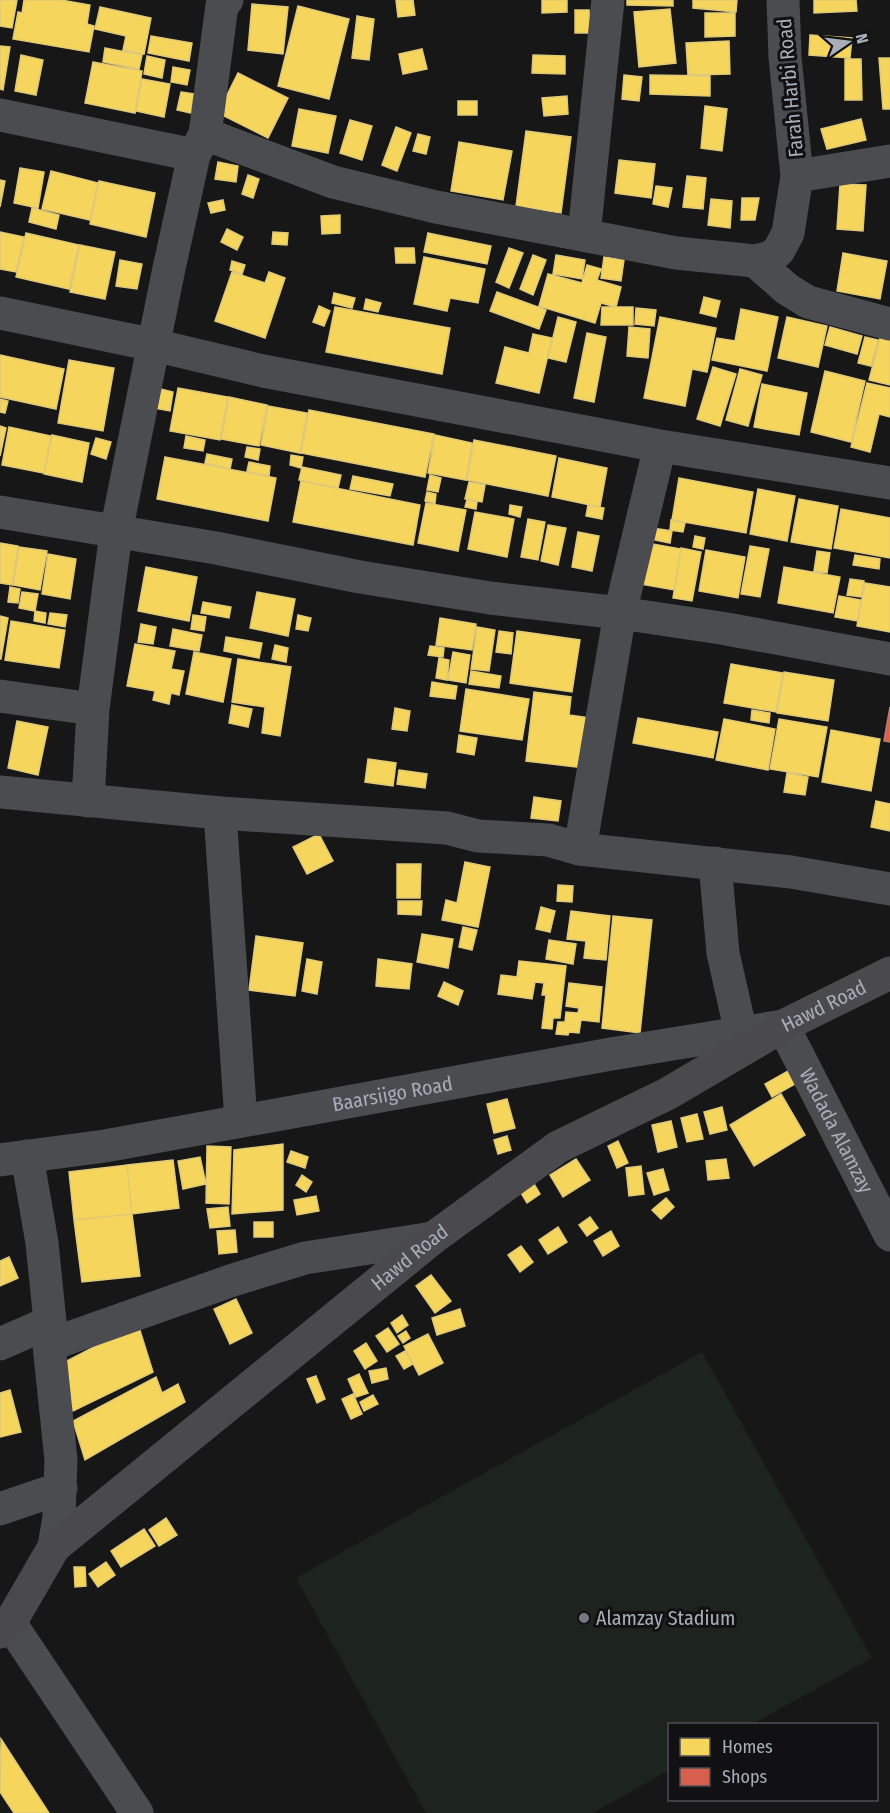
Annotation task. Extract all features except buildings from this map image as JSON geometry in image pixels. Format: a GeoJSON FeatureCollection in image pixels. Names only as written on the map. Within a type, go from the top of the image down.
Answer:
{"type":"FeatureCollection","features":[{"type":"Feature","properties":{"kind":"main road","name":"Hawd Road"},"geometry":{"type":"LineString","coordinates":[[5,1627],[54,1547],[433,1238],[558,1147],[667,1094],[783,1026],[890,973]]}},
{"type":"Feature","properties":{"kind":"street"},"geometry":{"type":"LineString","coordinates":[[584,235],[608,0]]}},
{"type":"Feature","properties":{"kind":"street","name":"Farah Harbi Road"},"geometry":{"type":"LineString","coordinates":[[755,261],[771,257],[779,250],[788,233],[797,176],[785,57],[783,0]]}},
{"type":"Feature","properties":{"kind":"street"},"geometry":{"type":"LineString","coordinates":[[88,801],[93,709],[116,532],[154,345],[200,144],[222,2]]}},
{"type":"Feature","properties":{"kind":"street"},"geometry":{"type":"LineString","coordinates":[[0,115],[200,144],[333,182],[436,207],[676,254],[755,261],[786,289],[808,302],[890,324]]}},
{"type":"Feature","properties":{"kind":"street"},"geometry":{"type":"LineString","coordinates":[[797,176],[890,161]]}},
{"type":"Feature","properties":{"kind":"street"},"geometry":{"type":"LineString","coordinates":[[0,313],[154,345],[263,371],[660,446],[890,483]]}},
{"type":"Feature","properties":{"kind":"street"},"geometry":{"type":"LineString","coordinates":[[580,849],[620,613],[660,446]]}},
{"type":"Feature","properties":{"kind":"street"},"geometry":{"type":"LineString","coordinates":[[0,512],[454,592],[721,628],[890,659]]}},
{"type":"Feature","properties":{"kind":"street"},"geometry":{"type":"LineString","coordinates":[[0,696],[93,709]]}},
{"type":"Feature","properties":{"kind":"street"},"geometry":{"type":"LineString","coordinates":[[0,792],[220,813],[447,828],[478,836],[548,840],[580,849],[791,872],[890,889]]}},
{"type":"Feature","properties":{"kind":"street"},"geometry":{"type":"LineString","coordinates":[[220,813],[240,1121]]}},
{"type":"Feature","properties":{"kind":"street"},"geometry":{"type":"LineString","coordinates":[[715,863],[723,953],[741,1033]]}},
{"type":"Feature","properties":{"kind":"street","name":"Baarsiigo Road"},"geometry":{"type":"LineString","coordinates":[[13,1158],[105,1146],[611,1054],[783,1026]]}},
{"type":"Feature","properties":{"kind":"street","name":"Wadada Alamzay"},"geometry":{"type":"LineString","coordinates":[[783,1026],[890,1234]]}},
{"type":"Feature","properties":{"kind":"street"},"geometry":{"type":"LineString","coordinates":[[13,1158],[42,1243],[61,1460],[61,1488],[54,1547]]}},
{"type":"Feature","properties":{"kind":"street"},"geometry":{"type":"LineString","coordinates":[[0,1344],[50,1334],[306,1258],[433,1238]]}},
{"type":"Feature","properties":{"kind":"street"},"geometry":{"type":"LineString","coordinates":[[0,1509],[61,1488]]}},
{"type":"Feature","properties":{"kind":"street"},"geometry":{"type":"LineString","coordinates":[[5,1627],[136,1813]]}},
{"type":"Feature","properties":{"kind":"shaded area","name":"Alamzay Stadium"},"geometry":{"type":"Polygon","coordinates":[[[702,1352],[872,1658],[754,1723],[668,1723],[668,1771],[593,1813],[426,1813],[296,1578],[702,1352]]]}},
{"type":"Feature","properties":{"kind":"place","name":"Alamzay Stadium"},"geometry":{"type":"Point","coordinates":[584,1618]}}]}
